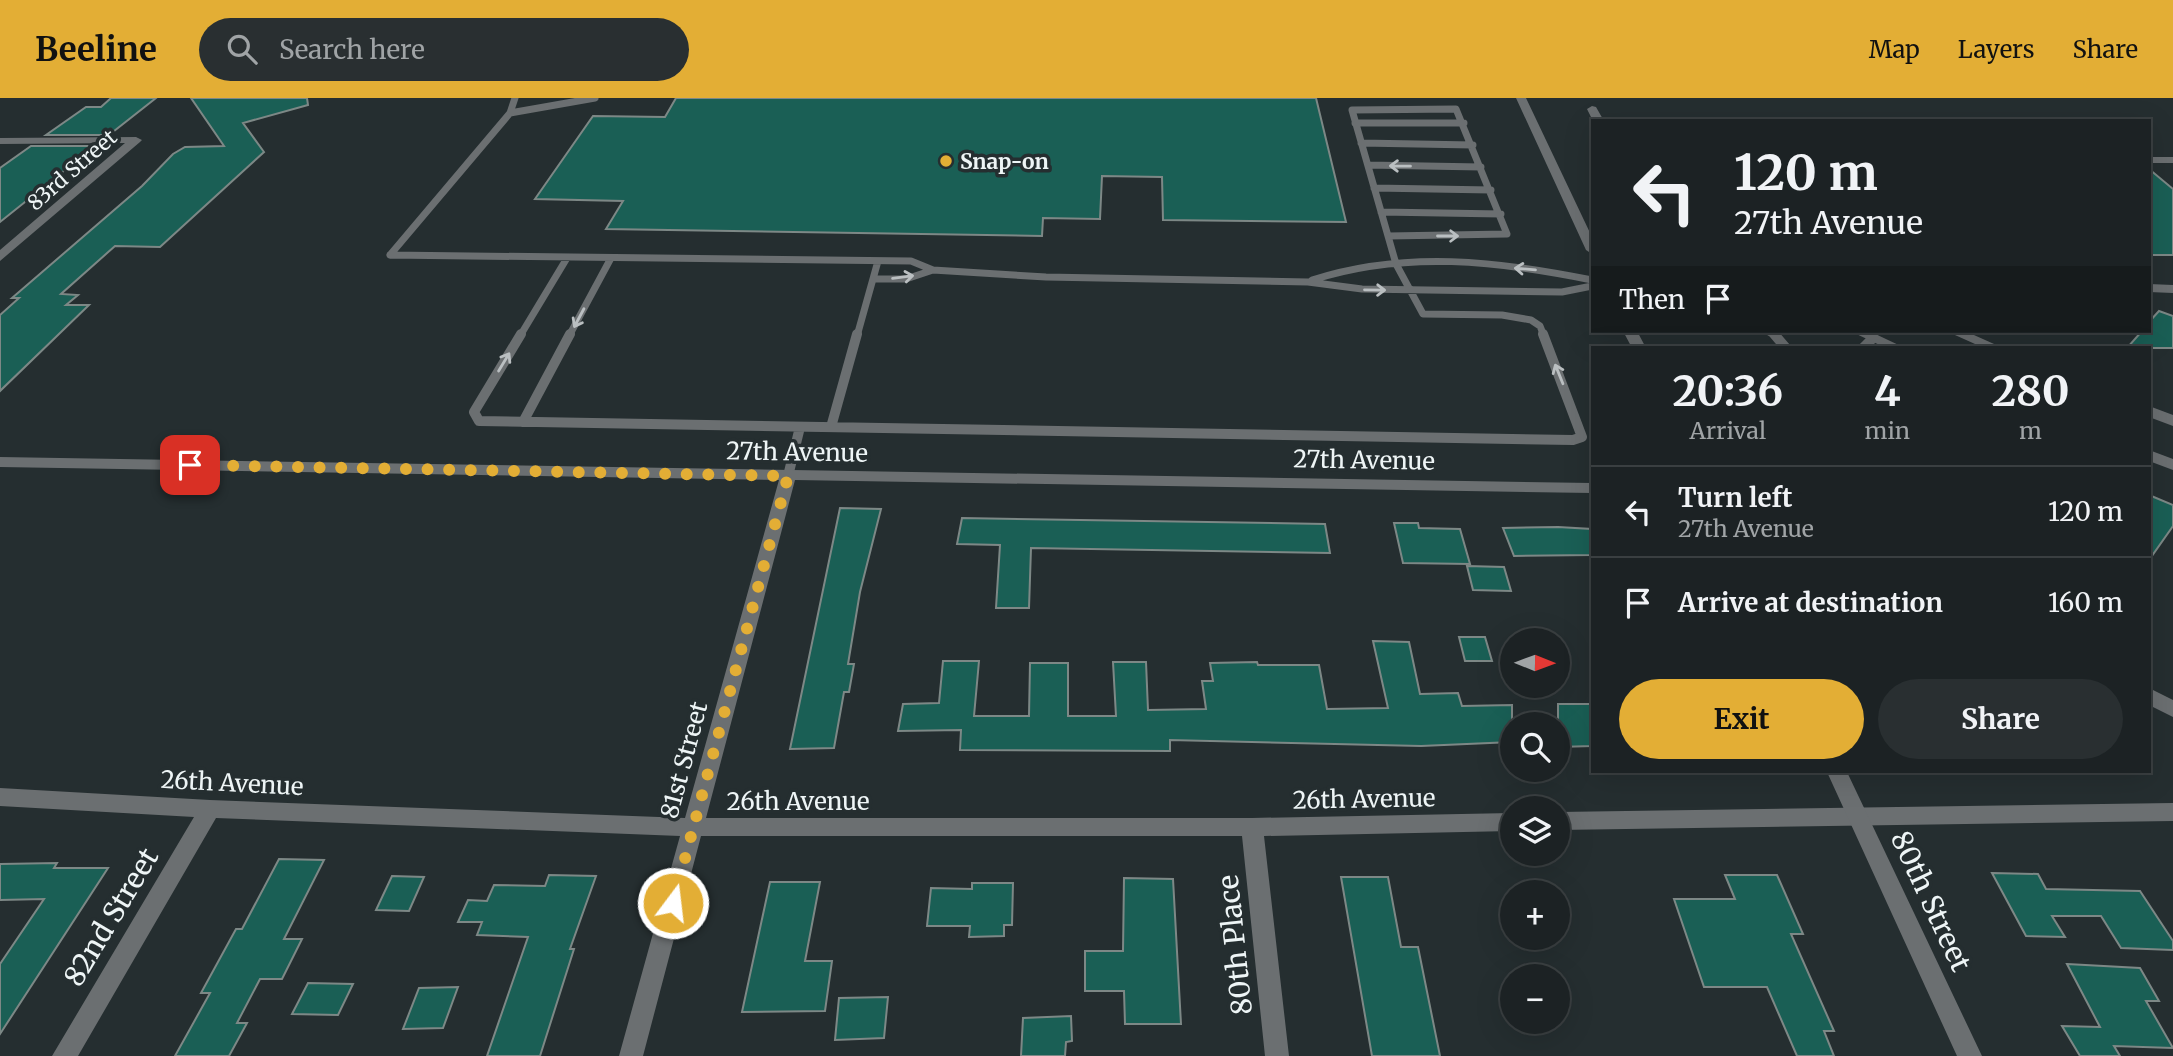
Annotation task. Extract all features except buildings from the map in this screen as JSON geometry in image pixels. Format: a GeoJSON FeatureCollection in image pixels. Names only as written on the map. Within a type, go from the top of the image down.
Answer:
{"type":"FeatureCollection","features":[{"type":"Feature","properties":{"kind":"street"},"geometry":{"type":"LineString","coordinates":[[1521,98],[1591,248]]}},
{"type":"Feature","properties":{"kind":"street"},"geometry":{"type":"LineString","coordinates":[[1592,109],[1598,119]]}},
{"type":"Feature","properties":{"kind":"street","name":"83rd Street"},"geometry":{"type":"LineString","coordinates":[[0,141],[136,140],[0,257]]}},
{"type":"Feature","properties":{"kind":"street"},"geometry":{"type":"LineString","coordinates":[[2151,160],[2173,160]]}},
{"type":"Feature","properties":{"kind":"street"},"geometry":{"type":"LineString","coordinates":[[2151,288],[2173,289]]}},
{"type":"Feature","properties":{"kind":"street"},"geometry":{"type":"LineString","coordinates":[[1958,333],[1991,346]]}},
{"type":"Feature","properties":{"kind":"street"},"geometry":{"type":"LineString","coordinates":[[1868,343],[1886,346]]}},
{"type":"Feature","properties":{"kind":"street"},"geometry":{"type":"LineString","coordinates":[[2151,412],[2173,421]]}},
{"type":"Feature","properties":{"kind":"street"},"geometry":{"type":"LineString","coordinates":[[2151,456],[2173,465]]}},
{"type":"Feature","properties":{"kind":"street","name":"27th Avenue"},"geometry":{"type":"LineString","coordinates":[[0,462],[1591,488]]}},
{"type":"Feature","properties":{"kind":"street","name":"81st Street"},"geometry":{"type":"LineString","coordinates":[[631,1056],[788,476]]}},
{"type":"Feature","properties":{"kind":"street"},"geometry":{"type":"LineString","coordinates":[[2151,696],[2173,709]]}},
{"type":"Feature","properties":{"kind":"street","name":"80th Street"},"geometry":{"type":"LineString","coordinates":[[1837,773],[1970,1056]]}},
{"type":"Feature","properties":{"kind":"street","name":"26th Avenue"},"geometry":{"type":"LineString","coordinates":[[0,797],[210,809],[694,827],[1252,827],[1500,822]]}},
{"type":"Feature","properties":{"kind":"street","name":"82nd Street"},"geometry":{"type":"LineString","coordinates":[[64,1056],[210,809]]}},
{"type":"Feature","properties":{"kind":"street"},"geometry":{"type":"LineString","coordinates":[[1570,821],[2173,812]]}},
{"type":"Feature","properties":{"kind":"street","name":"80th Place"},"geometry":{"type":"LineString","coordinates":[[1252,827],[1277,1056]]}},
{"type":"Feature","properties":{"kind":"lane"},"geometry":{"type":"LineString","coordinates":[[515,98],[510,113],[390,255],[911,261],[933,270],[1046,277],[1308,282],[1362,289],[1562,292],[1591,286]]}},
{"type":"Feature","properties":{"kind":"lane"},"geometry":{"type":"LineString","coordinates":[[510,113],[595,98]]}},
{"type":"Feature","properties":{"kind":"lane"},"geometry":{"type":"LineString","coordinates":[[1402,98],[1406,108]]}},
{"type":"Feature","properties":{"kind":"lane"},"geometry":{"type":"LineString","coordinates":[[1447,98],[1451,107]]}},
{"type":"Feature","properties":{"kind":"lane"},"geometry":{"type":"LineString","coordinates":[[567,258],[474,412],[478,421],[1573,440],[1582,437],[1540,326],[1519,316],[1423,314],[1396,264],[1355,123],[1352,110],[1451,107],[1459,112],[1464,123],[1507,234],[1388,236]]}},
{"type":"Feature","properties":{"kind":"lane"},"geometry":{"type":"LineString","coordinates":[[1355,123],[1464,123]]}},
{"type":"Feature","properties":{"kind":"lane"},"geometry":{"type":"LineString","coordinates":[[1361,143],[1473,145]]}},
{"type":"Feature","properties":{"kind":"lane"},"geometry":{"type":"LineString","coordinates":[[1368,165],[1482,167]]}},
{"type":"Feature","properties":{"kind":"lane"},"geometry":{"type":"LineString","coordinates":[[1374,187],[1491,190]]}},
{"type":"Feature","properties":{"kind":"lane"},"geometry":{"type":"LineString","coordinates":[[1381,212],[1501,214]]}},
{"type":"Feature","properties":{"kind":"lane"},"geometry":{"type":"LineString","coordinates":[[523,422],[611,258]]}},
{"type":"Feature","properties":{"kind":"lane"},"geometry":{"type":"LineString","coordinates":[[831,427],[878,261]]}},
{"type":"Feature","properties":{"kind":"lane"},"geometry":{"type":"LineString","coordinates":[[1308,282],[1362,265],[1440,262],[1554,271],[1591,280]]}},
{"type":"Feature","properties":{"kind":"lane"},"geometry":{"type":"LineString","coordinates":[[873,279],[906,279],[933,270]]}},
{"type":"Feature","properties":{"kind":"lane"},"geometry":{"type":"LineString","coordinates":[[788,476],[800,426]]}},
{"type":"Feature","properties":{"kind":"place","name":"Snap-on"},"geometry":{"type":"Point","coordinates":[946,161]}},
{"type":"Feature","properties":{"kind":"route"},"geometry":{"type":"LineString","coordinates":[[190,465],[788,476],[673,903]]}}]}
